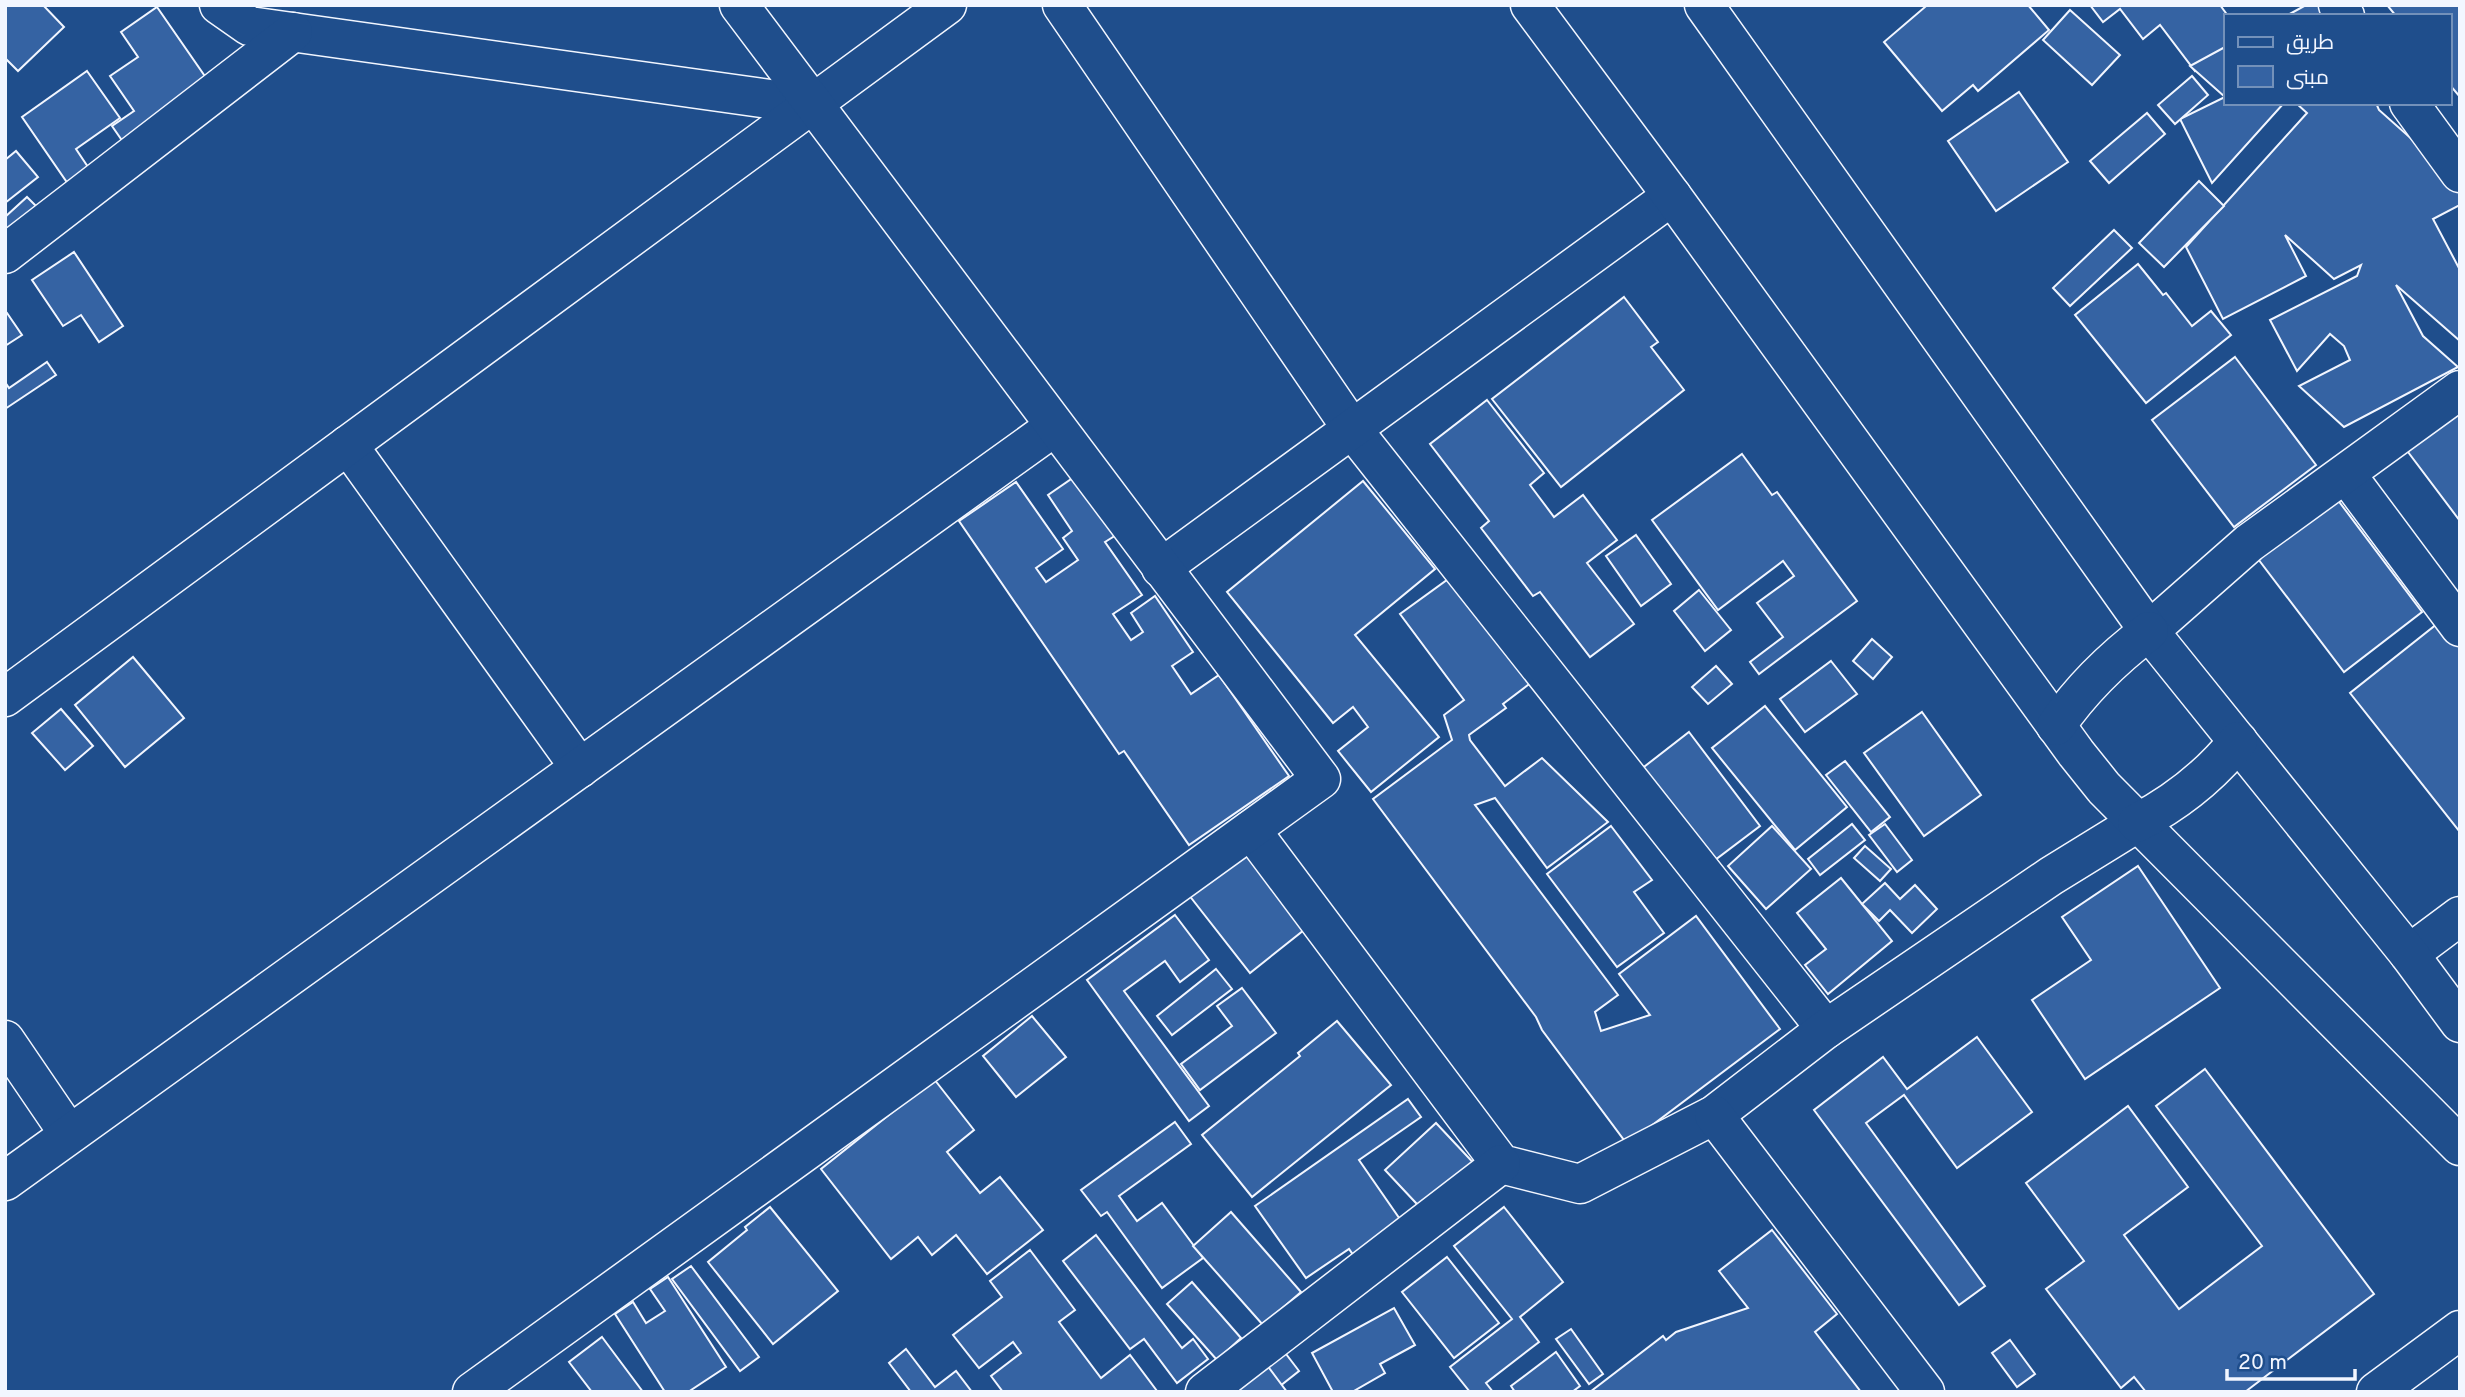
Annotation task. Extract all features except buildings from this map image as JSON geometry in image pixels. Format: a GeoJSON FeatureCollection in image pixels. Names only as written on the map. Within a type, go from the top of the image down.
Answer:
{"type":"FeatureCollection","features":[{"type":"Feature","properties":{"kind":"street"},"geometry":{"type":"LineString","coordinates":[[219,5],[248,26],[812,104]]}},
{"type":"Feature","properties":{"kind":"street"},"geometry":{"type":"LineString","coordinates":[[472,1392],[1321,779],[739,5]]}},
{"type":"Feature","properties":{"kind":"street"},"geometry":{"type":"LineString","coordinates":[[5,697],[947,5]]}},
{"type":"Feature","properties":{"kind":"street"},"geometry":{"type":"LineString","coordinates":[[1062,5],[1352,429],[1826,1029]]}},
{"type":"Feature","properties":{"kind":"street"},"geometry":{"type":"LineString","coordinates":[[1530,5],[2104,788],[2460,1146]]}},
{"type":"Feature","properties":{"kind":"street"},"geometry":{"type":"LineString","coordinates":[[1704,5],[2149,631],[2409,954],[2460,1023]]}},
{"type":"Feature","properties":{"kind":"street"},"geometry":{"type":"LineString","coordinates":[[5,254],[293,32]]}},
{"type":"Feature","properties":{"kind":"street"},"geometry":{"type":"LineString","coordinates":[[2410,105],[2460,173]]}},
{"type":"Feature","properties":{"kind":"street"},"geometry":{"type":"LineString","coordinates":[[1161,568],[1672,196]]}},
{"type":"Feature","properties":{"kind":"street"},"geometry":{"type":"LineString","coordinates":[[2056,726],[2095,676],[2249,543],[2460,390]]}},
{"type":"Feature","properties":{"kind":"street"},"geometry":{"type":"LineString","coordinates":[[5,1181],[1054,427]]}},
{"type":"Feature","properties":{"kind":"street"},"geometry":{"type":"LineString","coordinates":[[348,445],[580,768]]}},
{"type":"Feature","properties":{"kind":"street"},"geometry":{"type":"LineString","coordinates":[[2346,474],[2460,627]]}},
{"type":"Feature","properties":{"kind":"street"},"geometry":{"type":"LineString","coordinates":[[1251,830],[1501,1164],[1580,1184],[1714,1115],[1826,1029],[2051,876],[2182,796],[2222,761],[2238,741]]}},
{"type":"Feature","properties":{"kind":"street"},"geometry":{"type":"LineString","coordinates":[[2409,954],[2460,916]]}},
{"type":"Feature","properties":{"kind":"street"},"geometry":{"type":"LineString","coordinates":[[5,1040],[69,1134]]}},
{"type":"Feature","properties":{"kind":"street"},"geometry":{"type":"LineString","coordinates":[[1714,1115],[1925,1392]]}},
{"type":"Feature","properties":{"kind":"street"},"geometry":{"type":"LineString","coordinates":[[1205,1392],[1501,1164]]}},
{"type":"Feature","properties":{"kind":"street"},"geometry":{"type":"LineString","coordinates":[[2376,1392],[2460,1330]]}}]}
